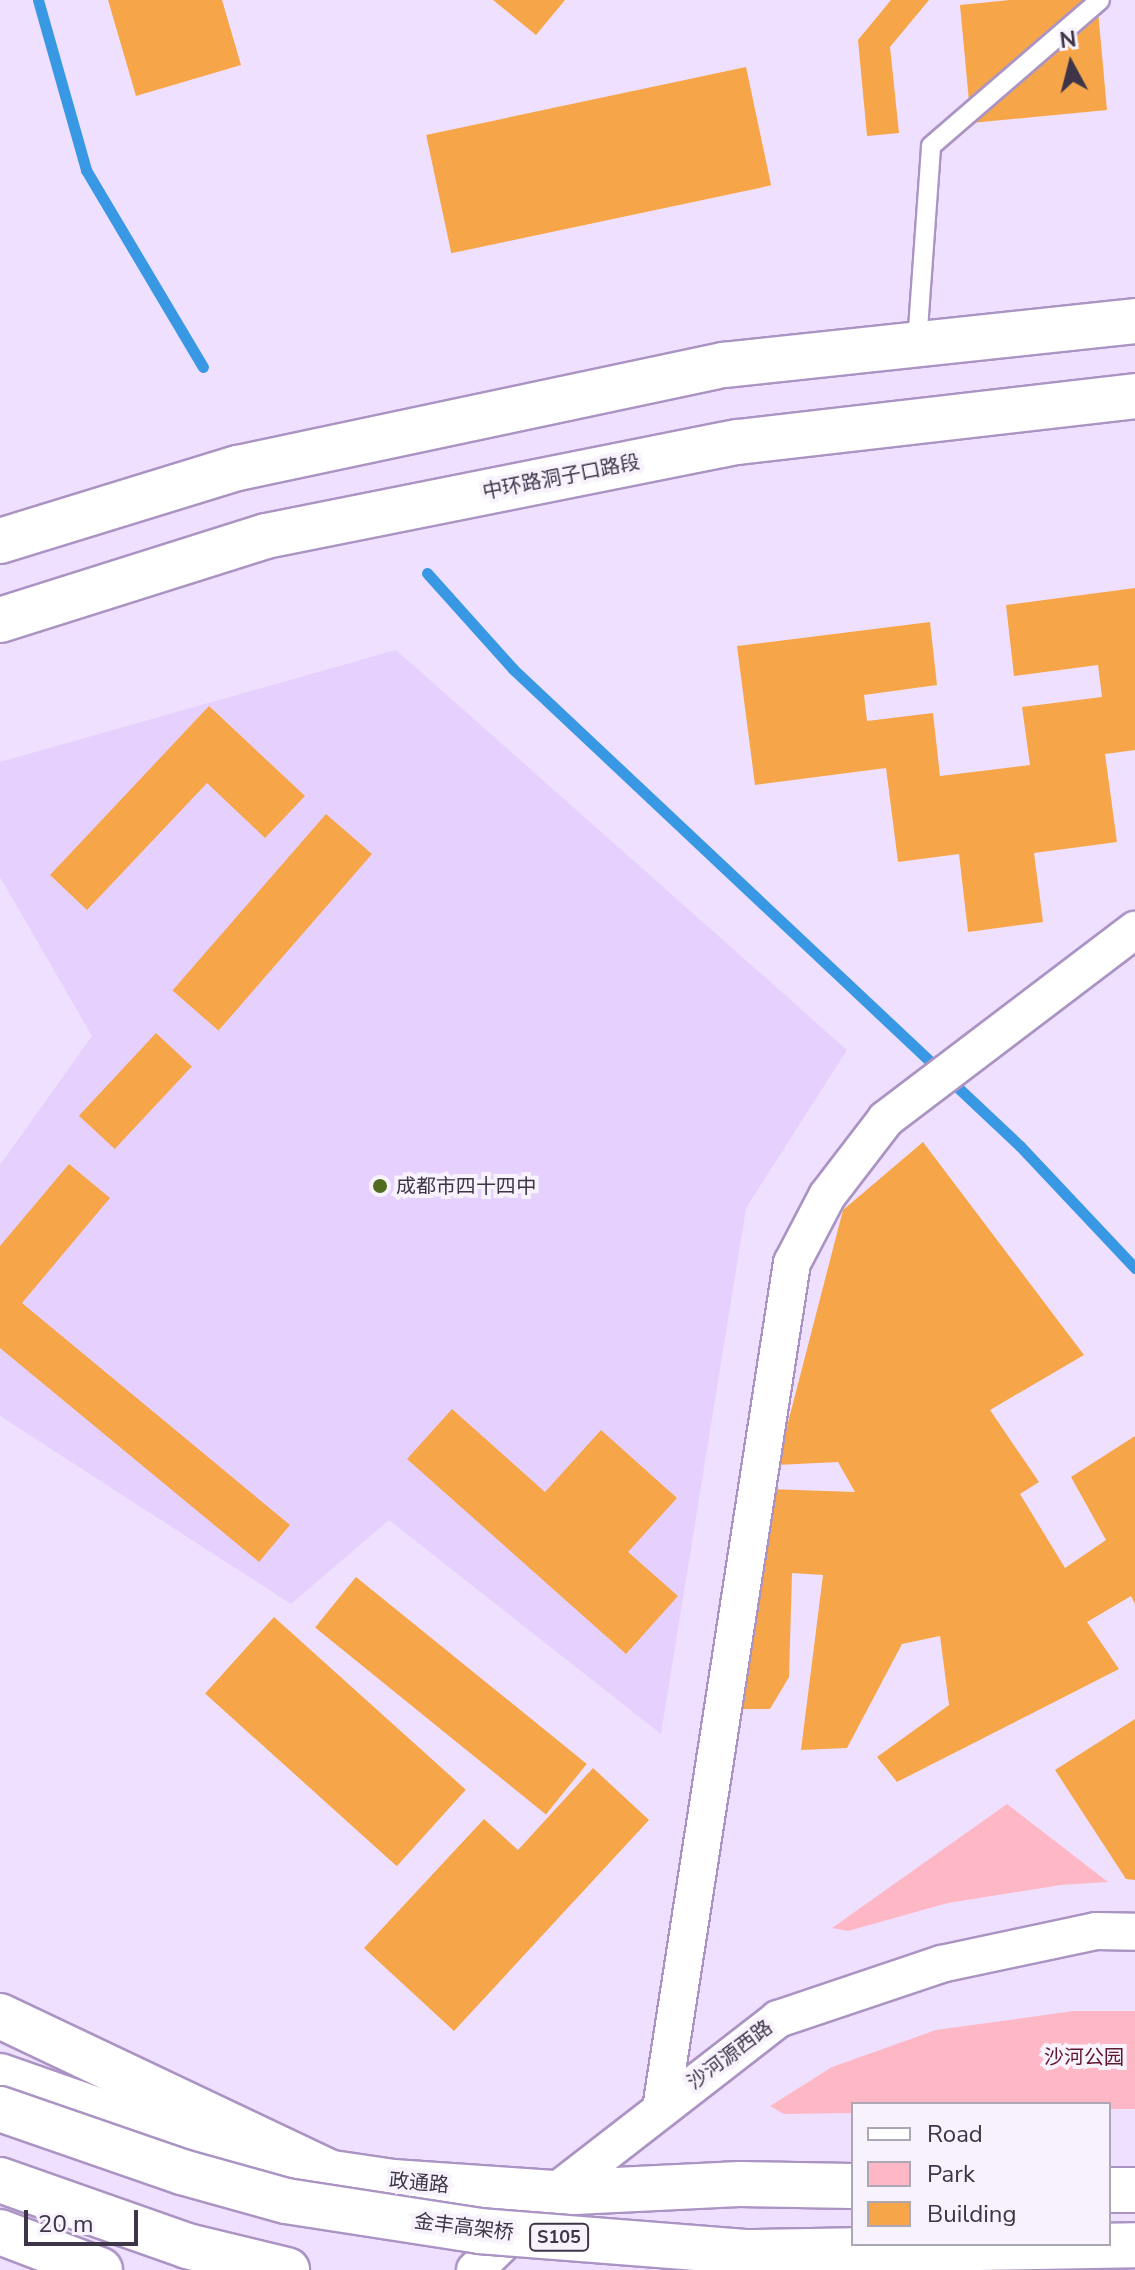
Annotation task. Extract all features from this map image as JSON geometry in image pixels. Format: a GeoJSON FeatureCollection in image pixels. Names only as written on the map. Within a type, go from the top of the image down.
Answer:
{"type":"FeatureCollection","features":[{"type":"Feature","properties":{"kind":"main road"},"geometry":{"type":"LineString","coordinates":[[0,541],[238,468],[724,365],[1135,321]]}},
{"type":"Feature","properties":{"kind":"main road","name":"中环路洞子口路段"},"geometry":{"type":"LineString","coordinates":[[0,620],[266,536],[738,442],[1135,396]]}},
{"type":"Feature","properties":{"kind":"main road"},"geometry":{"type":"LineString","coordinates":[[0,2016],[328,2172]]}},
{"type":"Feature","properties":{"kind":"main road","name":"政通路"},"geometry":{"type":"LineString","coordinates":[[0,2076],[237,2159],[393,2182],[554,2193],[740,2184],[851,2186]]}},
{"type":"Feature","properties":{"kind":"main road","name":"金丰高架桥"},"geometry":{"type":"LineString","coordinates":[[0,2109],[111,2150],[286,2201],[479,2231],[748,2252],[1080,2246]]}},
{"type":"Feature","properties":{"kind":"main road"},"geometry":{"type":"LineString","coordinates":[[0,2180],[187,2246],[287,2270]]}},
{"type":"Feature","properties":{"kind":"main road"},"geometry":{"type":"LineString","coordinates":[[1111,2190],[1135,2190]]}},
{"type":"Feature","properties":{"kind":"main road"},"geometry":{"type":"LineString","coordinates":[[0,2232],[100,2270]]}},
{"type":"Feature","properties":{"kind":"main road","name":"金丰高架桥"},"geometry":{"type":"LineString","coordinates":[[1111,2245],[1135,2245]]}},
{"type":"Feature","properties":{"kind":"street"},"geometry":{"type":"LineString","coordinates":[[661,2109],[792,1263],[827,1196],[886,1119],[1135,930]]}},
{"type":"Feature","properties":{"kind":"street","name":"沙河源西路"},"geometry":{"type":"LineString","coordinates":[[475,2270],[554,2193],[778,2019],[941,1964],[1096,1931],[1135,1932]]}},
{"type":"Feature","properties":{"kind":"lane"},"geometry":{"type":"LineString","coordinates":[[917,344],[931,146],[1100,0]]}},
{"type":"Feature","properties":{"kind":"shaded area","name":"成都市四十四中"},"geometry":{"type":"Polygon","coordinates":[[[396,650],[847,1050],[746,1208],[661,1734],[389,1520],[291,1604],[0,1416],[0,1165],[92,1036],[0,877],[0,762],[396,650]]]}},
{"type":"Feature","properties":{"kind":"green space"},"geometry":{"type":"Polygon","coordinates":[[[1007,1804],[1108,1882],[1061,1885],[948,1903],[848,1931],[832,1928],[1007,1804]]]}},
{"type":"Feature","properties":{"kind":"green space","name":"沙河公园"},"geometry":{"type":"Polygon","coordinates":[[[1073,2011],[1135,2011],[1135,2109],[1111,2109],[1111,2102],[851,2102],[851,2113],[784,2114],[770,2106],[832,2067],[936,2030],[1073,2011]]]}},
{"type":"Feature","properties":{"kind":"building"},"geometry":{"type":"Polygon","coordinates":[[[108,0],[222,0],[241,65],[136,96],[108,0]]]}},
{"type":"Feature","properties":{"kind":"building"},"geometry":{"type":"Polygon","coordinates":[[[493,0],[565,0],[536,35],[493,0]]]}},
{"type":"Feature","properties":{"kind":"building"},"geometry":{"type":"Polygon","coordinates":[[[891,0],[929,0],[890,47],[899,133],[867,136],[858,40],[891,0]]]}},
{"type":"Feature","properties":{"kind":"building"},"geometry":{"type":"Polygon","coordinates":[[[1010,0],[1097,0],[1107,110],[971,123],[960,5],[1010,0]]]}},
{"type":"Feature","properties":{"kind":"building"},"geometry":{"type":"Polygon","coordinates":[[[746,67],[771,185],[451,253],[426,135],[746,67]]]}},
{"type":"Feature","properties":{"kind":"building"},"geometry":{"type":"Polygon","coordinates":[[[1135,588],[1135,750],[1105,754],[1117,842],[1034,853],[1043,922],[968,932],[959,854],[898,862],[886,768],[755,785],[737,646],[930,622],[937,685],[864,695],[867,721],[933,713],[940,776],[1030,765],[1022,707],[1102,697],[1098,665],[1014,676],[1006,605],[1135,588]]]}},
{"type":"Feature","properties":{"kind":"building"},"geometry":{"type":"Polygon","coordinates":[[[209,706],[305,796],[265,838],[207,783],[87,910],[50,875],[209,706]]]}},
{"type":"Feature","properties":{"kind":"building"},"geometry":{"type":"Polygon","coordinates":[[[326,814],[372,854],[219,1031],[172,991],[326,814]]]}},
{"type":"Feature","properties":{"kind":"building"},"geometry":{"type":"Polygon","coordinates":[[[156,1033],[192,1066],[115,1149],[79,1116],[156,1033]]]}},
{"type":"Feature","properties":{"kind":"building"},"geometry":{"type":"Polygon","coordinates":[[[923,1142],[1084,1355],[990,1410],[1039,1482],[1020,1494],[1065,1568],[1106,1540],[1071,1477],[1135,1436],[1135,1604],[1131,1596],[1087,1622],[1119,1669],[897,1782],[877,1757],[949,1705],[940,1636],[902,1644],[847,1748],[801,1750],[823,1575],[792,1573],[789,1677],[770,1709],[737,1709],[769,1489],[855,1492],[838,1462],[777,1465],[843,1210],[923,1142]]]}},
{"type":"Feature","properties":{"kind":"building"},"geometry":{"type":"Polygon","coordinates":[[[69,1164],[110,1198],[22,1303],[290,1525],[259,1562],[0,1348],[0,1246],[69,1164]]]}},
{"type":"Feature","properties":{"kind":"building"},"geometry":{"type":"Polygon","coordinates":[[[452,1409],[545,1492],[601,1430],[677,1498],[628,1552],[678,1596],[626,1654],[407,1459],[452,1409]]]}},
{"type":"Feature","properties":{"kind":"building"},"geometry":{"type":"Polygon","coordinates":[[[356,1577],[587,1764],[546,1814],[315,1628],[356,1577]]]}},
{"type":"Feature","properties":{"kind":"building"},"geometry":{"type":"Polygon","coordinates":[[[274,1617],[466,1790],[397,1866],[205,1694],[274,1617]]]}},
{"type":"Feature","properties":{"kind":"building"},"geometry":{"type":"Polygon","coordinates":[[[1135,1719],[1135,1880],[1126,1879],[1055,1770],[1135,1719]]]}},
{"type":"Feature","properties":{"kind":"building"},"geometry":{"type":"Polygon","coordinates":[[[593,1768],[649,1820],[454,2031],[364,1948],[484,1819],[518,1850],[593,1768]]]}},
{"type":"Feature","properties":{"kind":"waterway"},"geometry":{"type":"LineString","coordinates":[[38,0],[86,170],[203,367]]}},
{"type":"Feature","properties":{"kind":"waterway"},"geometry":{"type":"LineString","coordinates":[[427,573],[513,669],[1020,1146],[1135,1268]]}},
{"type":"Feature","properties":{"kind":"place","name":"成都市四十四中"},"geometry":{"type":"Point","coordinates":[380,1186]}}]}
